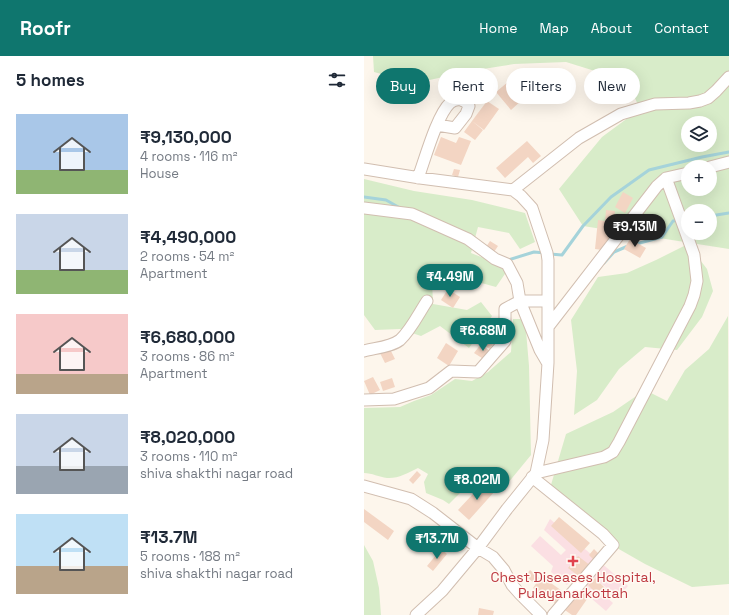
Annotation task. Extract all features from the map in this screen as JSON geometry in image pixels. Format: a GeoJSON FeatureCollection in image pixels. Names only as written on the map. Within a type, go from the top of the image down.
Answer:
{"type":"FeatureCollection","features":[{"type":"Feature","properties":{"kind":"street"},"geometry":{"type":"LineString","coordinates":[[513,190],[580,138],[621,114],[655,104],[689,103],[700,101],[708,98],[729,77]]}},
{"type":"Feature","properties":{"kind":"street"},"geometry":{"type":"LineString","coordinates":[[418,178],[437,125]]}},
{"type":"Feature","properties":{"kind":"street"},"geometry":{"type":"LineString","coordinates":[[717,165],[729,162]]}},
{"type":"Feature","properties":{"kind":"street"},"geometry":{"type":"LineString","coordinates":[[364,169],[418,178],[513,190],[532,208],[547,253],[548,363],[543,440],[534,475],[507,508],[478,548],[442,591],[416,615]]}},
{"type":"Feature","properties":{"kind":"street"},"geometry":{"type":"LineString","coordinates":[[548,326],[648,196],[666,178],[681,175]]}},
{"type":"Feature","properties":{"kind":"street"},"geometry":{"type":"LineString","coordinates":[[534,475],[604,456],[613,452],[620,442],[690,306],[697,281],[694,255],[666,178]]}},
{"type":"Feature","properties":{"kind":"street"},"geometry":{"type":"LineString","coordinates":[[364,208],[412,214],[468,239],[495,259],[507,264],[517,283],[520,301],[540,350],[548,363]]}},
{"type":"Feature","properties":{"kind":"street"},"geometry":{"type":"LineString","coordinates":[[364,351],[400,340],[427,301]]}},
{"type":"Feature","properties":{"kind":"street"},"geometry":{"type":"LineString","coordinates":[[364,400],[394,400],[428,388],[450,371],[478,372],[505,341],[505,309],[520,301],[548,301]]}},
{"type":"Feature","properties":{"kind":"street"},"geometry":{"type":"LineString","coordinates":[[534,475],[603,534],[613,545],[554,615]]}},
{"type":"Feature","properties":{"kind":"street"},"geometry":{"type":"LineString","coordinates":[[364,486],[411,499],[434,513],[478,548],[493,557],[504,570],[512,585],[541,615]]}},
{"type":"Feature","properties":{"kind":"shaded area","name":"Chest Diseases Hospital, Pulayanarkottah"},"geometry":{"type":"Polygon","coordinates":[[[550,519],[628,586],[618,597],[593,577],[589,582],[613,603],[606,611],[571,581],[567,585],[551,572],[553,566],[531,546],[540,536],[561,555],[566,550],[544,530],[550,519]]]}},
{"type":"Feature","properties":{"kind":"green space"},"geometry":{"type":"Polygon","coordinates":[[[373,56],[729,56],[729,249],[583,226],[559,189],[602,137],[640,109],[638,104],[640,104],[640,68],[585,68],[566,62],[514,64],[489,68],[438,68],[438,78],[430,80],[430,68],[376,68],[376,73],[374,72],[373,56]]]}},
{"type":"Feature","properties":{"kind":"green space"},"geometry":{"type":"Polygon","coordinates":[[[364,179],[414,191],[472,200],[525,213],[535,242],[520,249],[509,233],[478,227],[471,253],[509,268],[496,287],[463,278],[432,280],[433,304],[467,310],[481,302],[492,316],[469,348],[440,326],[421,336],[400,329],[375,330],[364,315],[364,179]]]}},
{"type":"Feature","properties":{"kind":"green space"},"geometry":{"type":"Polygon","coordinates":[[[688,244],[707,269],[713,291],[702,317],[677,350],[645,347],[619,369],[597,400],[574,415],[577,371],[571,320],[598,277],[627,273],[688,244]]]}},
{"type":"Feature","properties":{"kind":"green space"},"geometry":{"type":"Polygon","coordinates":[[[728,316],[729,584],[692,587],[645,564],[603,540],[548,495],[566,434],[613,412],[645,390],[667,401],[685,370],[709,349],[728,316]]]}},
{"type":"Feature","properties":{"kind":"green space"},"geometry":{"type":"Polygon","coordinates":[[[513,319],[525,319],[529,366],[531,455],[503,489],[480,473],[449,504],[426,493],[424,482],[428,474],[418,468],[395,478],[364,473],[364,408],[400,407],[431,395],[455,379],[472,381],[488,372],[511,352],[513,319]]]}},
{"type":"Feature","properties":{"kind":"green space"},"geometry":{"type":"Polygon","coordinates":[[[364,545],[373,561],[379,588],[381,615],[364,615],[364,545]]]}},
{"type":"Feature","properties":{"kind":"building"},"geometry":{"type":"Polygon","coordinates":[[[506,84],[506,104],[498,94],[498,90],[506,84]]]}},
{"type":"Feature","properties":{"kind":"building"},"geometry":{"type":"Polygon","coordinates":[[[485,104],[492,104],[499,109],[484,130],[472,121],[485,104]]]}},
{"type":"Feature","properties":{"kind":"building"},"geometry":{"type":"Polygon","coordinates":[[[506,104],[518,104],[511,110],[506,104]]]}},
{"type":"Feature","properties":{"kind":"building"},"geometry":{"type":"Polygon","coordinates":[[[472,121],[483,130],[475,140],[464,132],[472,121]]]}},
{"type":"Feature","properties":{"kind":"building"},"geometry":{"type":"Polygon","coordinates":[[[441,137],[456,143],[459,137],[471,141],[461,165],[434,155],[441,137]]]}},
{"type":"Feature","properties":{"kind":"building"},"geometry":{"type":"Polygon","coordinates":[[[527,141],[541,156],[533,163],[528,157],[505,178],[496,168],[527,141]]]}},
{"type":"Feature","properties":{"kind":"building"},"geometry":{"type":"Polygon","coordinates":[[[454,169],[460,170],[458,177],[452,175],[454,169]]]}},
{"type":"Feature","properties":{"kind":"building"},"geometry":{"type":"Polygon","coordinates":[[[623,192],[633,198],[625,213],[615,207],[623,192]]]}},
{"type":"Feature","properties":{"kind":"building"},"geometry":{"type":"Polygon","coordinates":[[[606,210],[615,211],[610,251],[595,249],[598,220],[605,221],[606,210]]]}},
{"type":"Feature","properties":{"kind":"building"},"geometry":{"type":"Polygon","coordinates":[[[630,239],[646,248],[640,258],[624,249],[630,239]]]}},
{"type":"Feature","properties":{"kind":"building"},"geometry":{"type":"Polygon","coordinates":[[[490,241],[498,246],[492,255],[484,250],[490,241]]]}},
{"type":"Feature","properties":{"kind":"building"},"geometry":{"type":"Polygon","coordinates":[[[448,289],[460,297],[453,308],[441,300],[448,289]]]}},
{"type":"Feature","properties":{"kind":"building"},"geometry":{"type":"Polygon","coordinates":[[[489,332],[497,337],[490,349],[481,344],[489,332]]]}},
{"type":"Feature","properties":{"kind":"building"},"geometry":{"type":"Polygon","coordinates":[[[446,343],[458,351],[449,366],[437,358],[446,343]]]}},
{"type":"Feature","properties":{"kind":"building"},"geometry":{"type":"Polygon","coordinates":[[[481,344],[491,352],[485,360],[474,353],[481,344]]]}},
{"type":"Feature","properties":{"kind":"building"},"geometry":{"type":"Polygon","coordinates":[[[388,345],[395,359],[385,363],[378,349],[388,345]]]}},
{"type":"Feature","properties":{"kind":"building"},"geometry":{"type":"Polygon","coordinates":[[[373,377],[380,390],[370,395],[364,381],[373,377]]]}},
{"type":"Feature","properties":{"kind":"building"},"geometry":{"type":"Polygon","coordinates":[[[392,378],[395,387],[383,391],[380,382],[392,378]]]}},
{"type":"Feature","properties":{"kind":"building"},"geometry":{"type":"Polygon","coordinates":[[[417,471],[421,475],[413,484],[409,480],[417,471]]]}},
{"type":"Feature","properties":{"kind":"building"},"geometry":{"type":"Polygon","coordinates":[[[485,481],[495,491],[469,520],[458,510],[485,481]]]}},
{"type":"Feature","properties":{"kind":"building"},"geometry":{"type":"Polygon","coordinates":[[[364,509],[394,531],[388,540],[364,522],[364,509]]]}},
{"type":"Feature","properties":{"kind":"building"},"geometry":{"type":"Polygon","coordinates":[[[559,517],[590,543],[581,553],[551,526],[559,517]]]}},
{"type":"Feature","properties":{"kind":"building"},"geometry":{"type":"Polygon","coordinates":[[[441,549],[447,554],[433,571],[427,566],[441,549]]]}},
{"type":"Feature","properties":{"kind":"building"},"geometry":{"type":"Polygon","coordinates":[[[594,549],[600,555],[595,561],[589,555],[594,549]]]}},
{"type":"Feature","properties":{"kind":"building"},"geometry":{"type":"Polygon","coordinates":[[[578,556],[595,569],[585,581],[568,568],[578,556]]]}},
{"type":"Feature","properties":{"kind":"building"},"geometry":{"type":"Polygon","coordinates":[[[530,570],[539,578],[534,583],[525,576],[530,570]]]}},
{"type":"Feature","properties":{"kind":"building"},"geometry":{"type":"Polygon","coordinates":[[[541,576],[572,598],[582,584],[592,592],[576,615],[572,615],[533,588],[541,576]]]}},
{"type":"Feature","properties":{"kind":"building"},"geometry":{"type":"Polygon","coordinates":[[[595,578],[606,589],[599,596],[588,585],[595,578]]]}},
{"type":"Feature","properties":{"kind":"building"},"geometry":{"type":"Polygon","coordinates":[[[479,608],[494,611],[493,615],[478,615],[479,608]]]}},
{"type":"Feature","properties":{"kind":"waterway"},"geometry":{"type":"LineString","coordinates":[[550,254],[562,255],[583,226],[611,197],[649,170],[729,152]]}},
{"type":"Feature","properties":{"kind":"waterway"},"geometry":{"type":"LineString","coordinates":[[364,197],[386,200],[400,208]]}},
{"type":"Feature","properties":{"kind":"waterway"},"geometry":{"type":"LineString","coordinates":[[717,215],[729,213]]}},
{"type":"Feature","properties":{"kind":"waterway"},"geometry":{"type":"LineString","coordinates":[[636,244],[662,237],[673,221],[679,220]]}},
{"type":"Feature","properties":{"kind":"waterway"},"geometry":{"type":"LineString","coordinates":[[604,263],[614,252],[628,246]]}},
{"type":"Feature","properties":{"kind":"waterway"},"geometry":{"type":"LineString","coordinates":[[508,260],[534,252],[545,253]]}},
{"type":"Feature","properties":{"kind":"place","name":"Chest Diseases Hospital, Pulayanarkottah"},"geometry":{"type":"Point","coordinates":[573,561]}}]}
